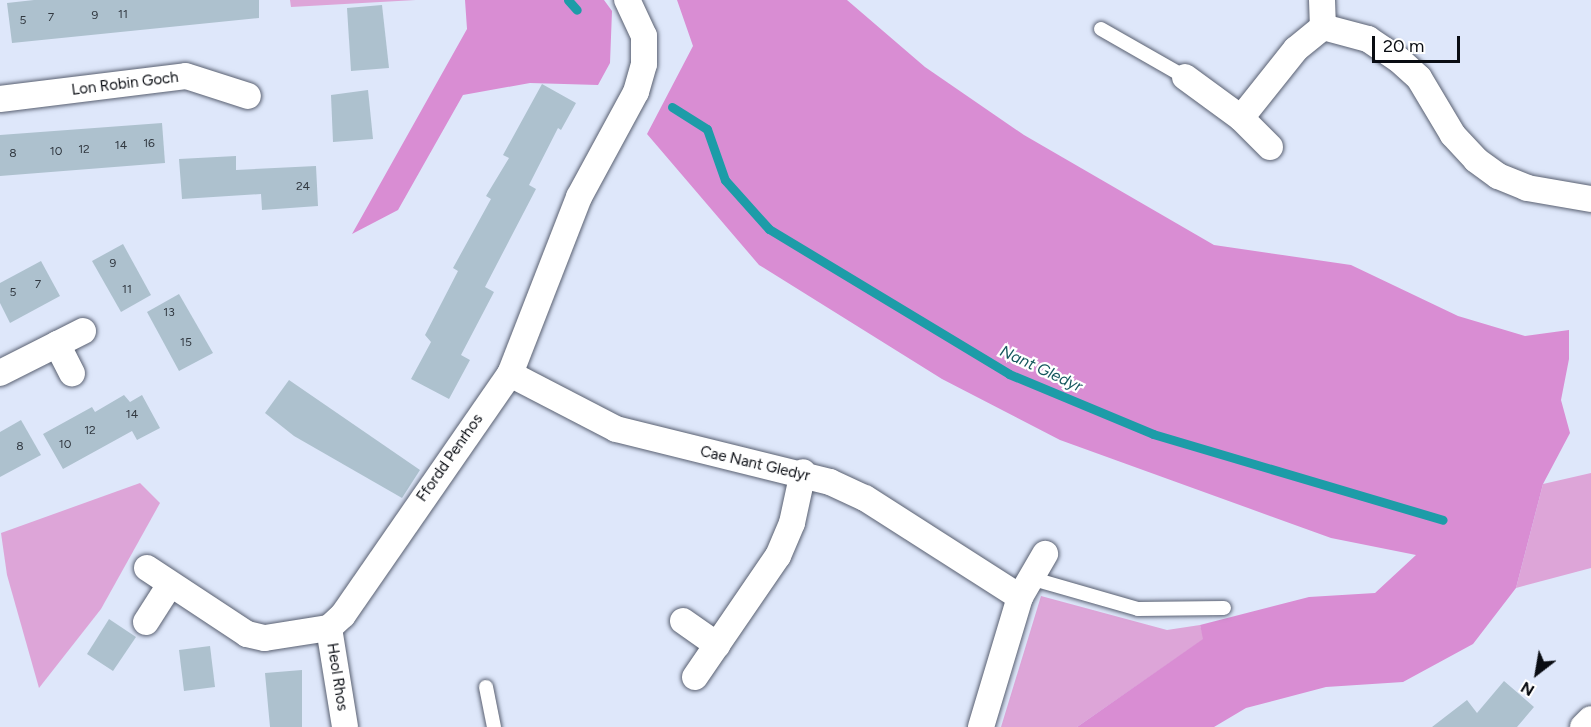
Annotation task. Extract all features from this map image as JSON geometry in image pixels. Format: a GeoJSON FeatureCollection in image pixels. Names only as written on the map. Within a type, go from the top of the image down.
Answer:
{"type":"FeatureCollection","features":[{"type":"Feature","properties":{"kind":"street","name":"Ffordd Penrhos"},"geometry":{"type":"LineString","coordinates":[[329,628],[353,602],[510,374],[579,197],[636,92],[644,64],[644,36],[627,0]]}},
{"type":"Feature","properties":{"kind":"street"},"geometry":{"type":"LineString","coordinates":[[1322,0],[1323,27]]}},
{"type":"Feature","properties":{"kind":"street"},"geometry":{"type":"LineString","coordinates":[[1241,118],[1296,49],[1323,27]]}},
{"type":"Feature","properties":{"kind":"street"},"geometry":{"type":"LineString","coordinates":[[1323,27],[1368,39],[1398,59],[1419,78],[1453,135],[1498,176],[1558,197],[1591,199]]}},
{"type":"Feature","properties":{"kind":"street","name":"Lon Robin Goch"},"geometry":{"type":"LineString","coordinates":[[0,99],[186,76],[248,96]]}},
{"type":"Feature","properties":{"kind":"street"},"geometry":{"type":"LineString","coordinates":[[1185,77],[1241,118],[1270,147]]}},
{"type":"Feature","properties":{"kind":"street"},"geometry":{"type":"LineString","coordinates":[[0,374],[83,331]]}},
{"type":"Feature","properties":{"kind":"street"},"geometry":{"type":"LineString","coordinates":[[57,344],[72,373]]}},
{"type":"Feature","properties":{"kind":"street","name":"Cae Nant Gledyr"},"geometry":{"type":"LineString","coordinates":[[510,374],[616,429],[654,441],[803,472],[865,498],[1025,587]]}},
{"type":"Feature","properties":{"kind":"street"},"geometry":{"type":"LineString","coordinates":[[695,677],[778,556],[792,523],[803,472]]}},
{"type":"Feature","properties":{"kind":"street"},"geometry":{"type":"LineString","coordinates":[[981,727],[1025,587],[1045,554]]}},
{"type":"Feature","properties":{"kind":"street"},"geometry":{"type":"LineString","coordinates":[[147,568],[169,585],[248,634],[266,638],[329,628]]}},
{"type":"Feature","properties":{"kind":"street"},"geometry":{"type":"LineString","coordinates":[[146,622],[169,585]]}},
{"type":"Feature","properties":{"kind":"street"},"geometry":{"type":"LineString","coordinates":[[683,621],[717,645]]}},
{"type":"Feature","properties":{"kind":"street","name":"Heol Rhos"},"geometry":{"type":"LineString","coordinates":[[329,628],[345,727]]}},
{"type":"Feature","properties":{"kind":"street"},"geometry":{"type":"LineString","coordinates":[[1583,727],[1591,719]]}},
{"type":"Feature","properties":{"kind":"lane"},"geometry":{"type":"LineString","coordinates":[[1101,29],[1185,77]]}},
{"type":"Feature","properties":{"kind":"lane"},"geometry":{"type":"LineString","coordinates":[[1025,587],[1138,609],[1224,608]]}},
{"type":"Feature","properties":{"kind":"lane"},"geometry":{"type":"LineString","coordinates":[[486,687],[494,727]]}},
{"type":"Feature","properties":{"kind":"shaded area"},"geometry":{"type":"Polygon","coordinates":[[[290,0],[416,0],[291,7],[290,0]]]}},
{"type":"Feature","properties":{"kind":"shaded area"},"geometry":{"type":"Polygon","coordinates":[[[465,0],[604,0],[612,11],[610,63],[598,85],[530,83],[463,95],[398,210],[352,234],[467,29],[465,0]]]}},
{"type":"Feature","properties":{"kind":"shaded area"},"geometry":{"type":"Polygon","coordinates":[[[677,0],[847,0],[925,67],[1024,135],[1214,245],[1351,265],[1458,316],[1525,336],[1569,330],[1569,359],[1561,400],[1570,433],[1543,484],[1516,588],[1473,644],[1403,682],[1326,687],[1246,708],[1214,727],[1077,727],[1203,639],[1200,625],[1309,597],[1375,593],[1416,555],[1331,538],[1060,440],[942,379],[759,265],[647,134],[693,46],[677,0]]]}},
{"type":"Feature","properties":{"kind":"shaded area"},"geometry":{"type":"Polygon","coordinates":[[[1591,473],[1591,568],[1516,588],[1543,484],[1591,473]]]}},
{"type":"Feature","properties":{"kind":"shaded area"},"geometry":{"type":"Polygon","coordinates":[[[140,483],[160,503],[101,609],[39,688],[7,575],[1,533],[140,483]]]}},
{"type":"Feature","properties":{"kind":"shaded area"},"geometry":{"type":"Polygon","coordinates":[[[1041,596],[1167,630],[1200,625],[1204,639],[1077,727],[1001,727],[1041,596]]]}},
{"type":"Feature","properties":{"kind":"building"},"geometry":{"type":"Polygon","coordinates":[[[34,0],[259,0],[259,18],[12,43],[7,3],[34,0]]]}},
{"type":"Feature","properties":{"kind":"building"},"geometry":{"type":"Polygon","coordinates":[[[382,5],[389,68],[351,71],[347,8],[382,5]]]}},
{"type":"Feature","properties":{"kind":"building"},"geometry":{"type":"Polygon","coordinates":[[[542,84],[576,103],[561,130],[558,128],[529,185],[536,189],[485,287],[494,292],[461,355],[470,360],[449,399],[411,379],[431,342],[425,335],[458,271],[453,268],[491,199],[486,196],[509,158],[503,155],[542,84]]]}},
{"type":"Feature","properties":{"kind":"building"},"geometry":{"type":"Polygon","coordinates":[[[368,90],[373,139],[333,142],[331,95],[368,90]]]}},
{"type":"Feature","properties":{"kind":"building"},"geometry":{"type":"Polygon","coordinates":[[[162,123],[165,163],[0,176],[0,135],[162,123]]]}},
{"type":"Feature","properties":{"kind":"building"},"geometry":{"type":"Polygon","coordinates":[[[236,156],[236,170],[316,166],[318,206],[262,210],[261,194],[182,199],[179,159],[236,156]]]}},
{"type":"Feature","properties":{"kind":"building"},"geometry":{"type":"Polygon","coordinates":[[[123,244],[151,295],[121,312],[92,261],[123,244]]]}},
{"type":"Feature","properties":{"kind":"building"},"geometry":{"type":"Polygon","coordinates":[[[41,261],[60,296],[10,323],[0,303],[0,283],[41,261]]]}},
{"type":"Feature","properties":{"kind":"building"},"geometry":{"type":"Polygon","coordinates":[[[179,294],[213,353],[179,371],[147,312],[179,294]]]}},
{"type":"Feature","properties":{"kind":"building"},"geometry":{"type":"Polygon","coordinates":[[[289,380],[420,470],[402,498],[294,436],[265,413],[289,380]]]}},
{"type":"Feature","properties":{"kind":"building"},"geometry":{"type":"Polygon","coordinates":[[[124,395],[130,402],[142,395],[160,428],[137,440],[132,431],[63,469],[43,434],[92,407],[95,412],[124,395]]]}},
{"type":"Feature","properties":{"kind":"building"},"geometry":{"type":"Polygon","coordinates":[[[21,420],[41,455],[0,477],[0,432],[21,420]]]}},
{"type":"Feature","properties":{"kind":"building"},"geometry":{"type":"Polygon","coordinates":[[[109,619],[136,637],[113,671],[87,654],[109,619]]]}},
{"type":"Feature","properties":{"kind":"building"},"geometry":{"type":"Polygon","coordinates":[[[210,646],[215,687],[184,691],[179,650],[210,646]]]}},
{"type":"Feature","properties":{"kind":"building"},"geometry":{"type":"Polygon","coordinates":[[[302,670],[302,727],[270,727],[265,673],[302,670]]]}},
{"type":"Feature","properties":{"kind":"building"},"geometry":{"type":"Polygon","coordinates":[[[1504,681],[1534,707],[1517,727],[1432,727],[1467,700],[1477,713],[1504,681]]]}},
{"type":"Feature","properties":{"kind":"waterway","name":"Nant Gledyr"},"geometry":{"type":"LineString","coordinates":[[568,0],[577,10]]}},
{"type":"Feature","properties":{"kind":"waterway","name":"Nant Gledyr"},"geometry":{"type":"LineString","coordinates":[[672,107],[707,129],[725,180],[769,229],[1009,374],[1153,434],[1443,520]]}}]}
